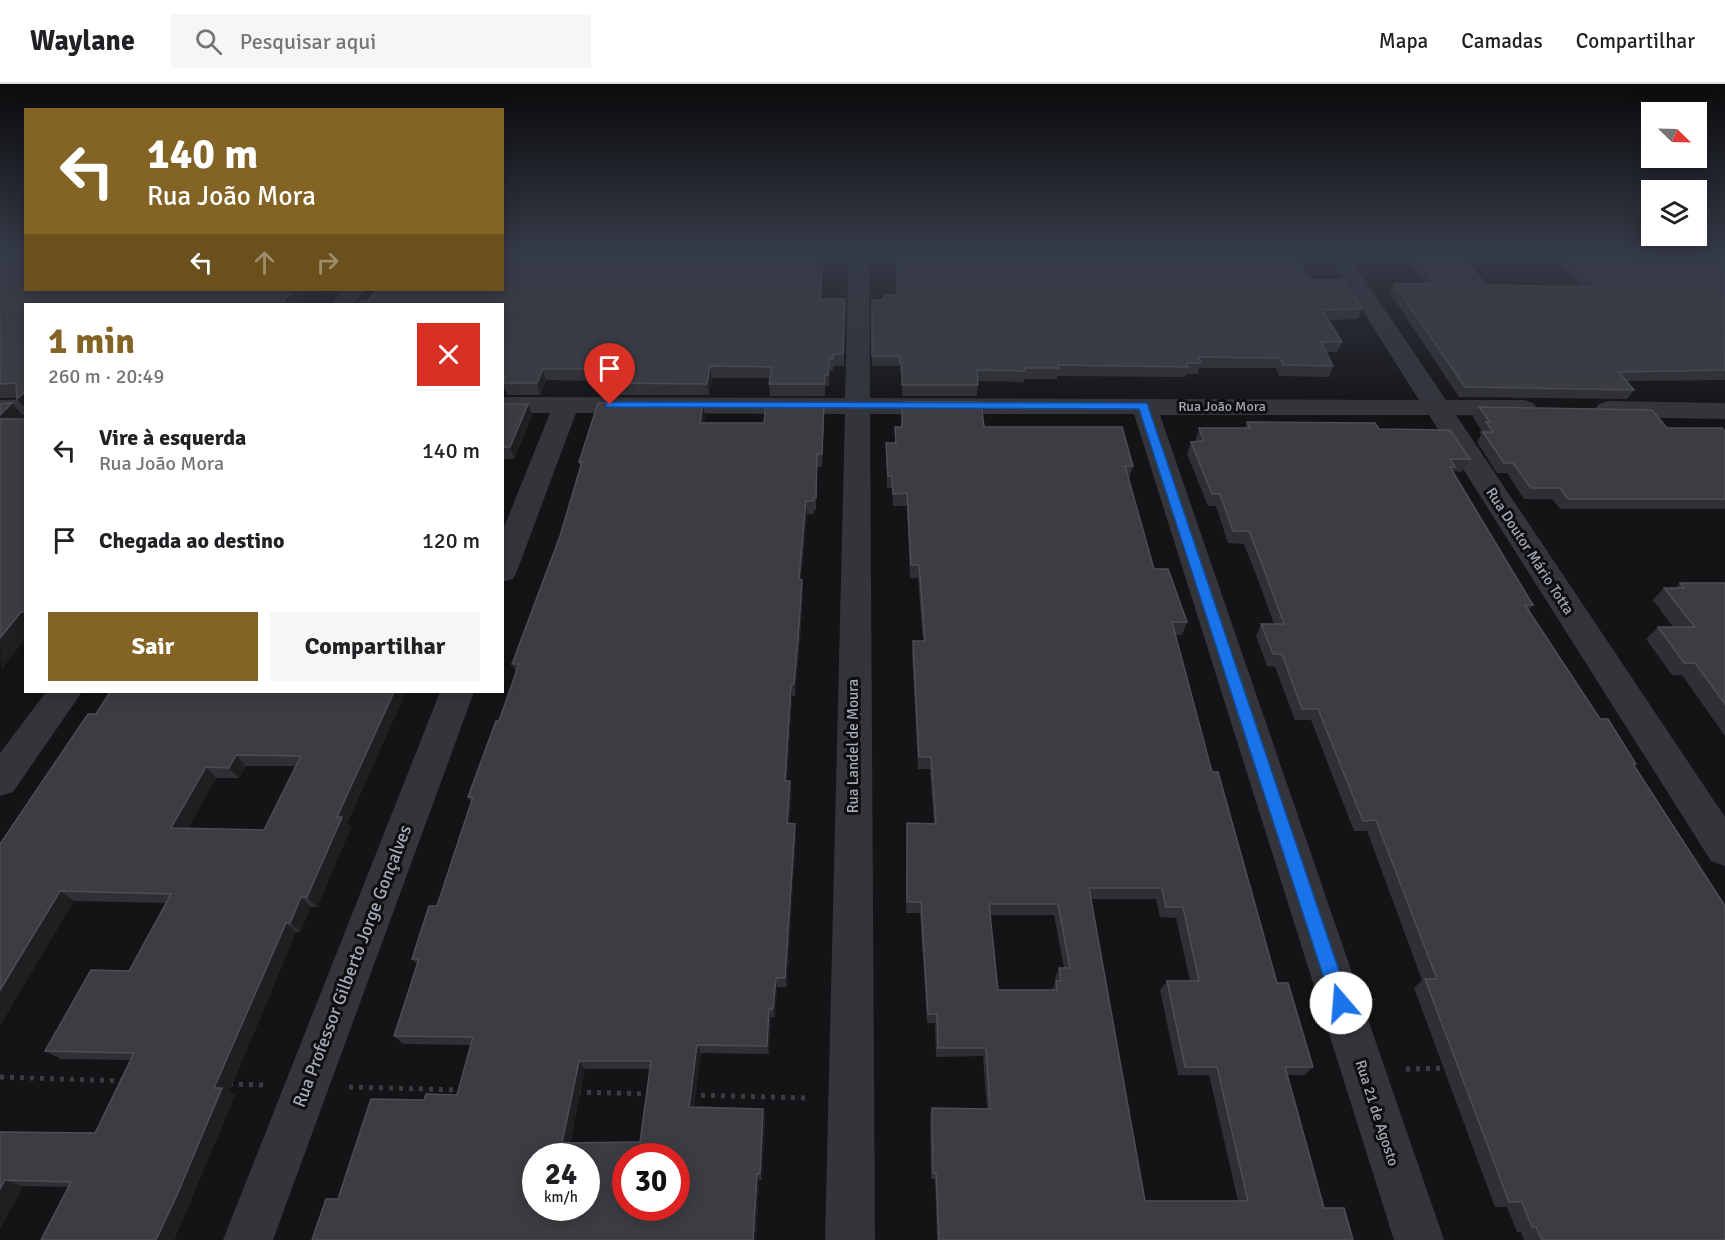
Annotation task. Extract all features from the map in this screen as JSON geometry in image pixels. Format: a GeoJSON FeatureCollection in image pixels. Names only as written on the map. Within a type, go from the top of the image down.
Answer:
{"type":"FeatureCollection","features":[{"type":"Feature","properties":{"kind":"street","name":"Rua Landel de Moura"},"geometry":{"type":"LineString","coordinates":[[850,1240],[858,306]]}},
{"type":"Feature","properties":{"kind":"street","name":"Rua Doutor Mário Totta"},"geometry":{"type":"LineString","coordinates":[[1371,306],[1725,849]]}},
{"type":"Feature","properties":{"kind":"street","name":"Rua João Mora"},"geometry":{"type":"LineString","coordinates":[[504,405],[1552,408]]}},
{"type":"Feature","properties":{"kind":"street"},"geometry":{"type":"LineString","coordinates":[[504,566],[566,405]]}},
{"type":"Feature","properties":{"kind":"street","name":"Rua 21 de Agosto"},"geometry":{"type":"LineString","coordinates":[[1144,406],[1419,1240]]}},
{"type":"Feature","properties":{"kind":"street"},"geometry":{"type":"LineString","coordinates":[[0,408],[24,407]]}},
{"type":"Feature","properties":{"kind":"street"},"geometry":{"type":"LineString","coordinates":[[1586,409],[1725,411]]}},
{"type":"Feature","properties":{"kind":"street"},"geometry":{"type":"LineString","coordinates":[[0,781],[64,693]]}},
{"type":"Feature","properties":{"kind":"street","name":"Rua Professor Gilberto Jorge Gonçalves"},"geometry":{"type":"LineString","coordinates":[[248,1240],[457,693]]}},
{"type":"Feature","properties":{"kind":"path"},"geometry":{"type":"LineString","coordinates":[[1363,1070],[1456,1068]]}},
{"type":"Feature","properties":{"kind":"path"},"geometry":{"type":"LineString","coordinates":[[0,1077],[131,1081]]}},
{"type":"Feature","properties":{"kind":"path"},"geometry":{"type":"LineString","coordinates":[[226,1084],[468,1090]]}},
{"type":"Feature","properties":{"kind":"path"},"geometry":{"type":"LineString","coordinates":[[574,1092],[657,1094]]}},
{"type":"Feature","properties":{"kind":"path"},"geometry":{"type":"LineString","coordinates":[[681,1095],[851,1099]]}},
{"type":"Feature","properties":{"kind":"building"},"geometry":{"type":"Polygon","coordinates":[[[0,306],[24,306],[24,393],[17,399],[16,383],[0,384],[0,306]]]}},
{"type":"Feature","properties":{"kind":"building"},"geometry":{"type":"Polygon","coordinates":[[[504,306],[845,306],[843,354],[833,354],[824,384],[769,384],[772,367],[710,366],[707,384],[605,383],[610,369],[543,369],[537,383],[504,383],[506,377],[504,377],[504,306]]]}},
{"type":"Feature","properties":{"kind":"building"},"geometry":{"type":"Polygon","coordinates":[[[872,306],[1360,306],[1362,309],[1322,310],[1342,342],[1321,342],[1333,366],[1283,365],[1280,358],[1198,357],[1201,363],[1187,363],[1188,367],[1058,365],[1059,368],[1025,368],[1025,371],[977,370],[978,385],[902,385],[900,356],[872,356],[872,306]]]}},
{"type":"Feature","properties":{"kind":"building"},"geometry":{"type":"Polygon","coordinates":[[[1409,306],[1725,306],[1725,370],[1619,372],[1634,390],[1465,387],[1409,306]]]}},
{"type":"Feature","properties":{"kind":"building"},"geometry":{"type":"Polygon","coordinates":[[[902,402],[981,402],[984,427],[1122,427],[1133,466],[1125,466],[1154,569],[1168,569],[1187,622],[1172,622],[1212,772],[1218,772],[1277,983],[1288,983],[1313,1067],[1285,1067],[1324,1208],[1344,1208],[1353,1240],[939,1240],[936,1173],[933,1173],[932,1108],[990,1109],[986,1048],[938,1048],[937,1014],[928,1014],[921,902],[907,902],[907,823],[936,824],[931,757],[919,757],[913,641],[925,641],[919,565],[911,565],[907,493],[893,494],[892,476],[888,476],[886,443],[896,443],[895,427],[902,427],[902,402]],[[1089,888],[1145,1201],[1248,1201],[1217,1067],[1185,1067],[1167,981],[1199,981],[1183,907],[1166,907],[1162,888],[1089,888]],[[989,904],[998,990],[1057,990],[1056,981],[1061,981],[1059,968],[1070,968],[1058,904],[989,904]]]}},
{"type":"Feature","properties":{"kind":"building"},"geometry":{"type":"Polygon","coordinates":[[[12,403],[0,415],[0,404],[12,403]]]}},
{"type":"Feature","properties":{"kind":"building"},"geometry":{"type":"Polygon","coordinates":[[[598,403],[703,403],[700,423],[764,423],[766,403],[824,403],[822,454],[817,454],[816,498],[813,498],[813,501],[806,501],[799,579],[802,580],[799,626],[794,684],[791,685],[785,781],[790,781],[787,823],[795,824],[785,978],[776,978],[773,1009],[769,1009],[767,1046],[697,1045],[689,1107],[763,1109],[760,1174],[757,1174],[753,1240],[312,1240],[326,1199],[338,1199],[371,1099],[424,1100],[426,1094],[457,1095],[473,1037],[394,1036],[419,959],[412,959],[429,906],[437,906],[473,797],[468,797],[519,664],[512,664],[560,536],[582,462],[579,462],[598,403]],[[579,1061],[562,1143],[640,1142],[651,1061],[579,1061]]]}},
{"type":"Feature","properties":{"kind":"building"},"geometry":{"type":"Polygon","coordinates":[[[504,404],[528,404],[510,447],[504,447],[504,404]]]}},
{"type":"Feature","properties":{"kind":"building"},"geometry":{"type":"Polygon","coordinates":[[[1479,407],[1652,410],[1667,428],[1722,428],[1725,431],[1725,499],[1568,499],[1560,488],[1531,488],[1513,463],[1504,463],[1483,432],[1493,432],[1486,422],[1490,422],[1479,407]]]}},
{"type":"Feature","properties":{"kind":"building"},"geometry":{"type":"Polygon","coordinates":[[[0,419],[24,419],[24,612],[21,612],[0,638],[0,419]]]}},
{"type":"Feature","properties":{"kind":"building"},"geometry":{"type":"Polygon","coordinates":[[[1247,422],[1375,423],[1379,429],[1450,430],[1470,459],[1450,459],[1455,467],[1450,467],[1533,605],[1525,605],[1600,719],[1608,719],[1636,764],[1633,764],[1725,906],[1725,1240],[1542,1240],[1536,1227],[1532,1227],[1522,1202],[1509,1202],[1425,979],[1437,979],[1376,820],[1363,821],[1318,709],[1302,709],[1282,654],[1273,654],[1261,624],[1284,624],[1263,567],[1249,531],[1233,531],[1220,494],[1212,494],[1191,442],[1204,441],[1199,428],[1250,428],[1247,422]]]}},
{"type":"Feature","properties":{"kind":"building"},"geometry":{"type":"Polygon","coordinates":[[[1680,583],[1725,583],[1725,704],[1695,663],[1684,663],[1658,627],[1695,627],[1664,588],[1684,588],[1680,583]]]}},
{"type":"Feature","properties":{"kind":"building"},"geometry":{"type":"Polygon","coordinates":[[[109,693],[394,693],[337,817],[342,817],[307,897],[301,897],[290,923],[286,923],[214,1088],[222,1088],[156,1240],[41,1240],[71,1182],[5,1180],[0,1189],[0,1132],[95,1133],[134,1053],[45,1051],[91,970],[129,971],[171,894],[60,891],[0,990],[0,844],[88,714],[96,714],[109,693]],[[236,755],[229,768],[206,767],[171,828],[264,830],[301,756],[236,755]]]}},
{"type":"Feature","properties":{"kind":"route"},"geometry":{"type":"LineString","coordinates":[[610,405],[1144,406],[1341,1003]]}}]}
